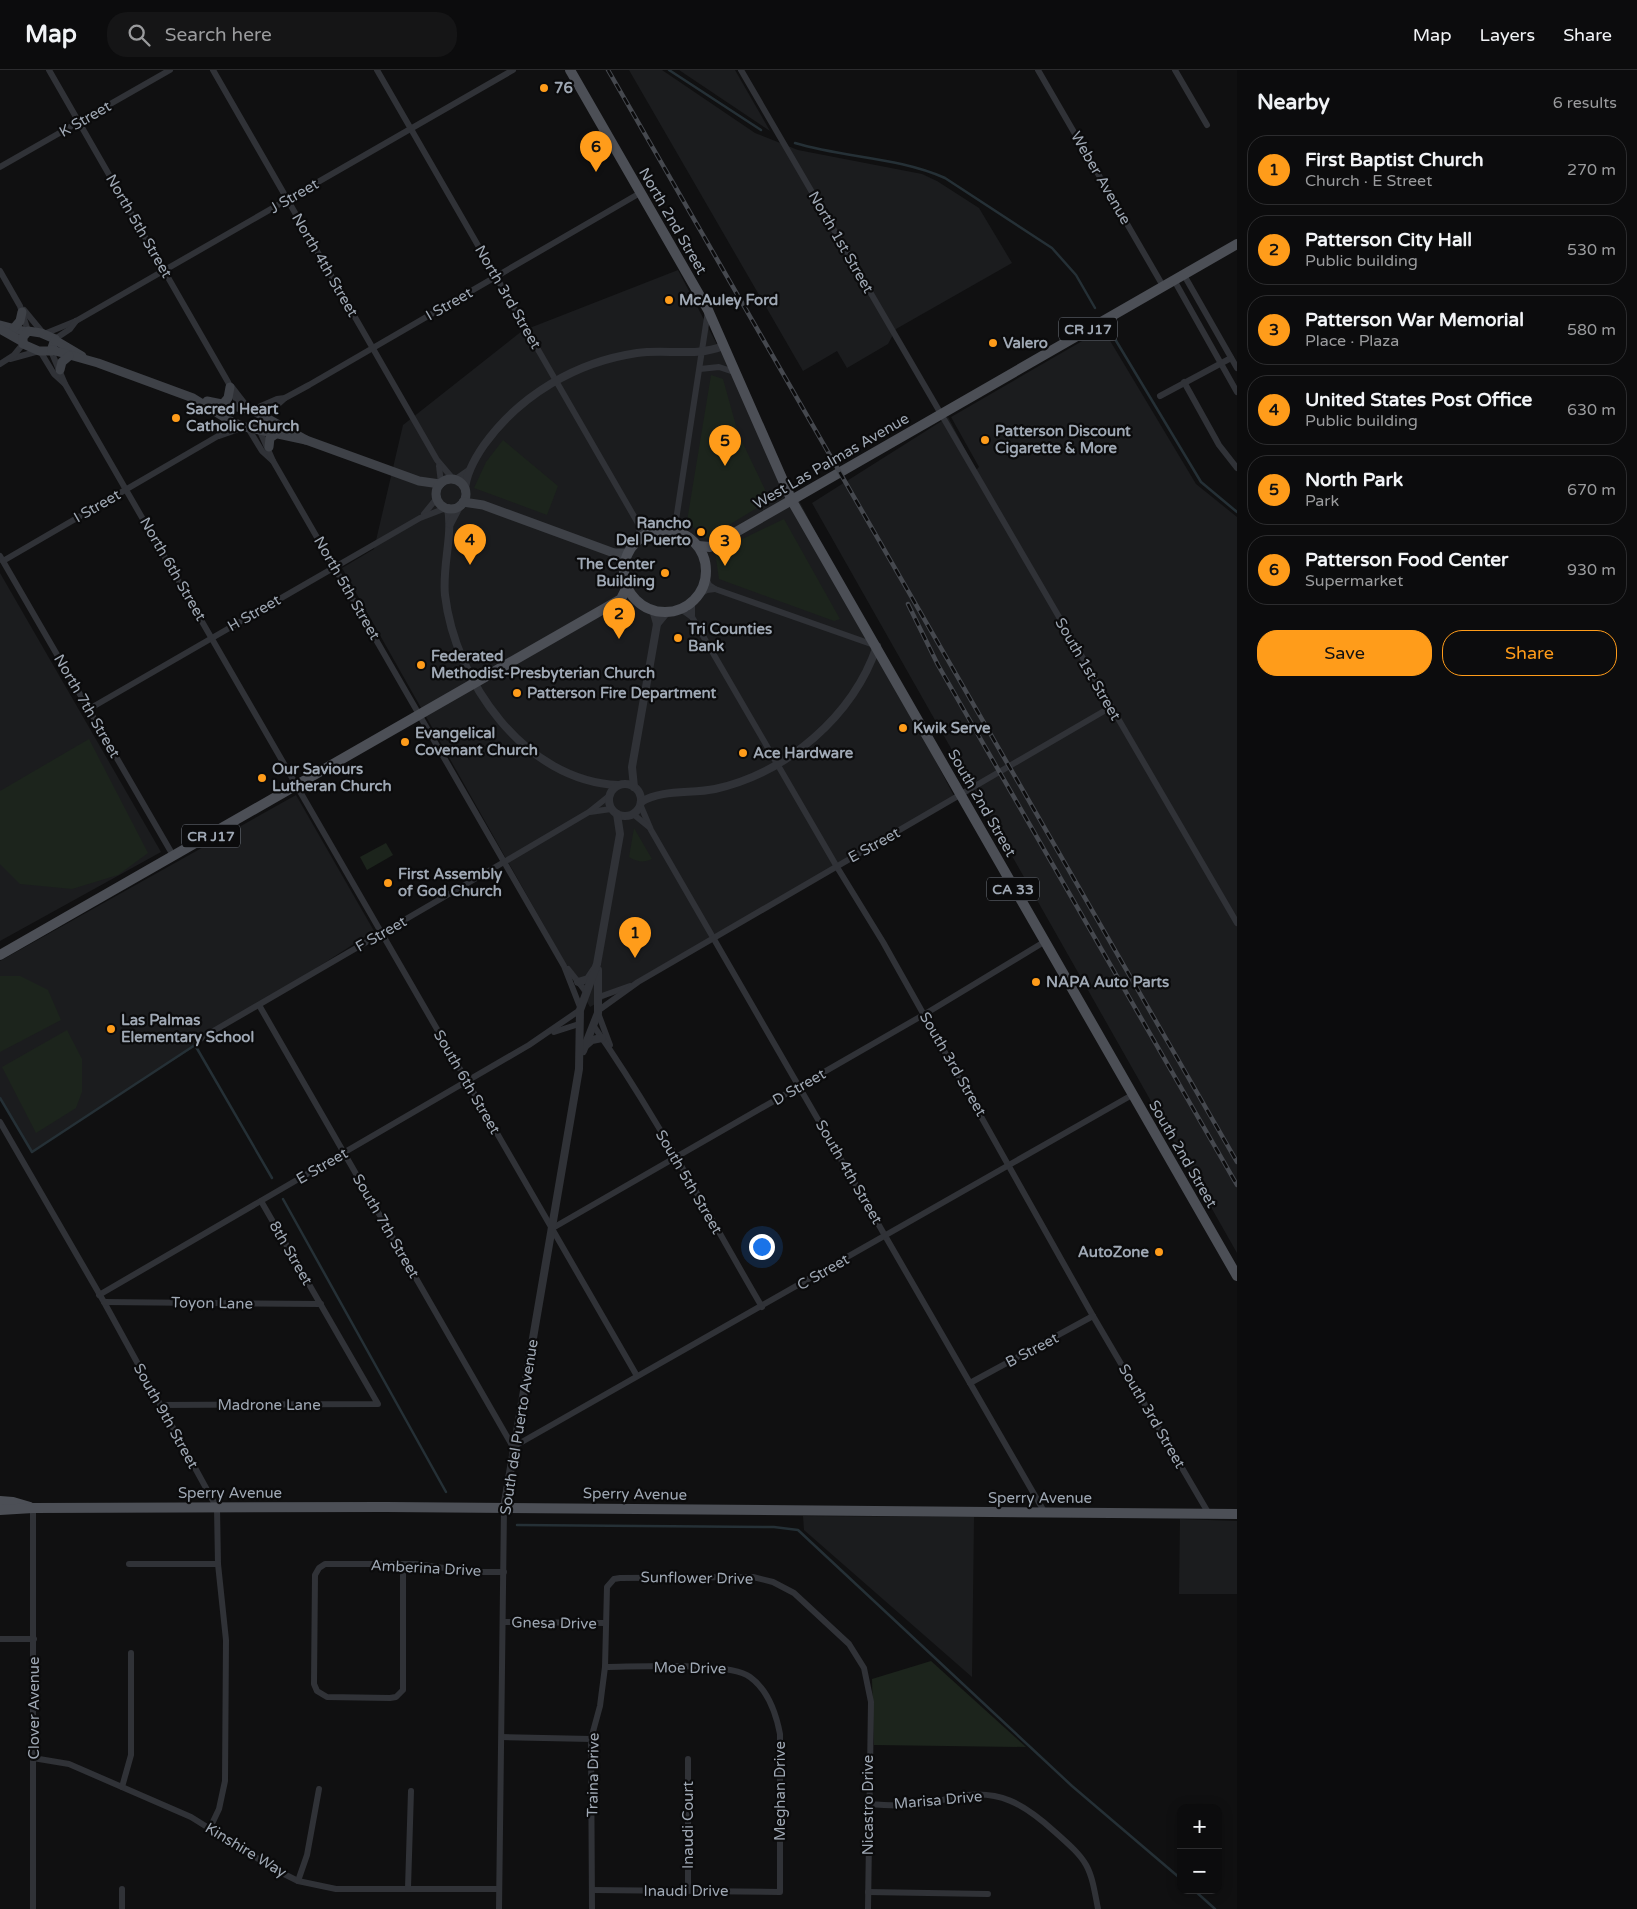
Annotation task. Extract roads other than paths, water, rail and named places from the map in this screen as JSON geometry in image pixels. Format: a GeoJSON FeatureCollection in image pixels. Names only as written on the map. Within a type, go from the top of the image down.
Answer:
{"type":"FeatureCollection","features":[{"type":"Feature","properties":{"kind":"main road","name":"North 2nd Street"},"geometry":{"type":"LineString","coordinates":[[570,70],[708,310],[792,501]]}},
{"type":"Feature","properties":{"kind":"main road","name":"CR J17"},"geometry":{"type":"LineString","coordinates":[[940,415],[1237,244]]}},
{"type":"Feature","properties":{"kind":"main road"},"geometry":{"type":"LineString","coordinates":[[14,328],[20,321],[21,308]]}},
{"type":"Feature","properties":{"kind":"main road"},"geometry":{"type":"LineString","coordinates":[[0,325],[28,332],[43,333],[98,363]]}},
{"type":"Feature","properties":{"kind":"main road"},"geometry":{"type":"LineString","coordinates":[[0,329],[39,351],[52,351],[98,363],[193,398],[244,409],[265,417],[306,440]]}},
{"type":"Feature","properties":{"kind":"main road"},"geometry":{"type":"LineString","coordinates":[[23,343],[28,332]]}},
{"type":"Feature","properties":{"kind":"main road"},"geometry":{"type":"LineString","coordinates":[[52,351],[55,340]]}},
{"type":"Feature","properties":{"kind":"main road"},"geometry":{"type":"LineString","coordinates":[[60,370],[62,362],[69,356]]}},
{"type":"Feature","properties":{"kind":"main road"},"geometry":{"type":"LineString","coordinates":[[222,405],[228,398],[229,384]]}},
{"type":"Feature","properties":{"kind":"main road"},"geometry":{"type":"LineString","coordinates":[[193,398],[232,421],[247,427],[277,432],[306,440],[419,481],[429,487],[447,508],[463,498]]}},
{"type":"Feature","properties":{"kind":"main road","name":"West Las Palmas Avenue"},"geometry":{"type":"LineString","coordinates":[[710,547],[940,415]]}},
{"type":"Feature","properties":{"kind":"main road"},"geometry":{"type":"LineString","coordinates":[[269,447],[270,438],[277,432]]}},
{"type":"Feature","properties":{"kind":"main road"},"geometry":{"type":"LineString","coordinates":[[419,481],[441,484],[455,480],[463,498],[614,553],[628,553]]}},
{"type":"Feature","properties":{"kind":"main road"},"geometry":{"type":"LineString","coordinates":[[437,498],[441,484]]}},
{"type":"Feature","properties":{"kind":"main road","name":"South 2nd Street"},"geometry":{"type":"LineString","coordinates":[[792,501],[877,646],[960,797],[1237,1276]]}},
{"type":"Feature","properties":{"kind":"main road"},"geometry":{"type":"LineString","coordinates":[[667,530],[679,532],[698,546],[704,558],[706,578],[700,594],[681,609],[667,612],[653,610],[635,598],[627,587],[624,565],[628,553],[645,536],[667,530]]}},
{"type":"Feature","properties":{"kind":"main road"},"geometry":{"type":"LineString","coordinates":[[698,546],[710,547],[704,558]]}},
{"type":"Feature","properties":{"kind":"main road"},"geometry":{"type":"LineString","coordinates":[[614,553],[624,565]]}},
{"type":"Feature","properties":{"kind":"main road"},"geometry":{"type":"LineString","coordinates":[[620,599],[627,587]]}},
{"type":"Feature","properties":{"kind":"main road","name":"CR J17"},"geometry":{"type":"LineString","coordinates":[[0,955],[174,857],[620,599],[635,598]]}},
{"type":"Feature","properties":{"kind":"main road","name":"Sperry Avenue"},"geometry":{"type":"LineString","coordinates":[[0,1501],[13,1502],[33,1508]]}},
{"type":"Feature","properties":{"kind":"main road","name":"Sperry Avenue"},"geometry":{"type":"LineString","coordinates":[[0,1510],[33,1508],[504,1508],[1045,1514],[1237,1514]]}},
{"type":"Feature","properties":{"kind":"street","name":"North 5th Street"},"geometry":{"type":"LineString","coordinates":[[49,70],[244,409]]}},
{"type":"Feature","properties":{"kind":"street","name":"K Street"},"geometry":{"type":"LineString","coordinates":[[0,167],[170,70]]}},
{"type":"Feature","properties":{"kind":"street","name":"North 4th Street"},"geometry":{"type":"LineString","coordinates":[[214,70],[437,460],[455,480]]}},
{"type":"Feature","properties":{"kind":"street","name":"North 3rd Street"},"geometry":{"type":"LineString","coordinates":[[377,70],[645,536]]}},
{"type":"Feature","properties":{"kind":"street","name":"J Street"},"geometry":{"type":"LineString","coordinates":[[43,333],[76,321],[513,70]]}},
{"type":"Feature","properties":{"kind":"street","name":"North 1st Street"},"geometry":{"type":"LineString","coordinates":[[742,70],[940,415]]}},
{"type":"Feature","properties":{"kind":"street","name":"Weber Avenue"},"geometry":{"type":"LineString","coordinates":[[1038,70],[1163,286]]}},
{"type":"Feature","properties":{"kind":"street"},"geometry":{"type":"LineString","coordinates":[[1175,70],[1207,125]]}},
{"type":"Feature","properties":{"kind":"street","name":"I Street"},"geometry":{"type":"LineString","coordinates":[[265,417],[285,398],[640,193]]}},
{"type":"Feature","properties":{"kind":"street"},"geometry":{"type":"LineString","coordinates":[[0,271],[21,308],[43,333]]}},
{"type":"Feature","properties":{"kind":"street"},"geometry":{"type":"LineString","coordinates":[[1184,275],[1237,368]]}},
{"type":"Feature","properties":{"kind":"street"},"geometry":{"type":"LineString","coordinates":[[1174,280],[1237,392]]}},
{"type":"Feature","properties":{"kind":"street"},"geometry":{"type":"LineString","coordinates":[[21,308],[28,332]]}},
{"type":"Feature","properties":{"kind":"street"},"geometry":{"type":"LineString","coordinates":[[667,530],[673,526],[676,520],[708,310]]}},
{"type":"Feature","properties":{"kind":"street","name":"J Street"},"geometry":{"type":"LineString","coordinates":[[55,340],[67,332],[76,321]]}},
{"type":"Feature","properties":{"kind":"street"},"geometry":{"type":"LineString","coordinates":[[9,359],[23,343]]}},
{"type":"Feature","properties":{"kind":"street"},"geometry":{"type":"LineString","coordinates":[[449,528],[463,498],[470,469],[487,441],[507,418],[530,397],[556,380],[596,362],[628,354],[651,351],[702,351],[724,346]]}},
{"type":"Feature","properties":{"kind":"street"},"geometry":{"type":"LineString","coordinates":[[0,364],[9,359],[39,351],[54,374],[65,384]]}},
{"type":"Feature","properties":{"kind":"street","name":"North 6th Street"},"geometry":{"type":"LineString","coordinates":[[52,351],[65,384],[297,786]]}},
{"type":"Feature","properties":{"kind":"street"},"geometry":{"type":"LineString","coordinates":[[1160,396],[1231,358]]}},
{"type":"Feature","properties":{"kind":"street"},"geometry":{"type":"LineString","coordinates":[[700,369],[719,367],[734,372]]}},
{"type":"Feature","properties":{"kind":"street"},"geometry":{"type":"LineString","coordinates":[[1184,382],[1219,445],[1237,468]]}},
{"type":"Feature","properties":{"kind":"street","name":"I Street"},"geometry":{"type":"LineString","coordinates":[[244,409],[285,398]]}},
{"type":"Feature","properties":{"kind":"street"},"geometry":{"type":"LineString","coordinates":[[232,421],[232,414],[244,409]]}},
{"type":"Feature","properties":{"kind":"street","name":"South 1st Street"},"geometry":{"type":"LineString","coordinates":[[940,415],[1237,923]]}},
{"type":"Feature","properties":{"kind":"street"},"geometry":{"type":"LineString","coordinates":[[261,430],[265,417]]}},
{"type":"Feature","properties":{"kind":"street","name":"I Street"},"geometry":{"type":"LineString","coordinates":[[218,436],[232,421]]}},
{"type":"Feature","properties":{"kind":"street","name":"North 5th Street"},"geometry":{"type":"LineString","coordinates":[[247,427],[262,451],[273,461]]}},
{"type":"Feature","properties":{"kind":"street","name":"I Street"},"geometry":{"type":"LineString","coordinates":[[1,558],[126,490],[218,436],[247,427]]}},
{"type":"Feature","properties":{"kind":"street","name":"North 5th Street"},"geometry":{"type":"LineString","coordinates":[[261,430],[273,461],[420,715]]}},
{"type":"Feature","properties":{"kind":"street","name":"North 4th Street"},"geometry":{"type":"LineString","coordinates":[[437,460],[441,484]]}},
{"type":"Feature","properties":{"kind":"street"},"geometry":{"type":"LineString","coordinates":[[455,480],[470,469]]}},
{"type":"Feature","properties":{"kind":"street","name":"H Street"},"geometry":{"type":"LineString","coordinates":[[420,518],[437,498]]}},
{"type":"Feature","properties":{"kind":"street"},"geometry":{"type":"LineString","coordinates":[[447,508],[449,528],[444,565],[447,612],[458,650],[474,684],[494,713],[524,743],[556,765],[590,780],[609,796],[614,812],[631,814],[641,803],[652,796],[721,787],[746,779],[778,764],[804,746],[836,715],[870,665],[877,646],[715,589],[709,585],[706,578]]}},
{"type":"Feature","properties":{"kind":"street","name":"H Street"},"geometry":{"type":"LineString","coordinates":[[89,709],[420,518],[447,508]]}},
{"type":"Feature","properties":{"kind":"street"},"geometry":{"type":"LineString","coordinates":[[676,520],[679,532]]}},
{"type":"Feature","properties":{"kind":"street","name":"North 7th Street"},"geometry":{"type":"LineString","coordinates":[[1,558],[174,857]]}},
{"type":"Feature","properties":{"kind":"street"},"geometry":{"type":"LineString","coordinates":[[700,594],[707,590],[715,589]]}},
{"type":"Feature","properties":{"kind":"street"},"geometry":{"type":"LineString","coordinates":[[692,602],[692,617]]}},
{"type":"Feature","properties":{"kind":"street","name":"South 3rd Street"},"geometry":{"type":"LineString","coordinates":[[681,609],[692,617],[924,1014],[1010,1164],[1093,1316],[1209,1514]]}},
{"type":"Feature","properties":{"kind":"street"},"geometry":{"type":"LineString","coordinates":[[641,803],[632,767],[657,624],[653,610]]}},
{"type":"Feature","properties":{"kind":"street"},"geometry":{"type":"LineString","coordinates":[[657,624],[667,612]]}},
{"type":"Feature","properties":{"kind":"street","name":"E Street"},"geometry":{"type":"LineString","coordinates":[[598,1012],[638,982],[836,866],[960,797],[1111,707]]}},
{"type":"Feature","properties":{"kind":"street"},"geometry":{"type":"LineString","coordinates":[[420,715],[564,966],[580,1009]]}},
{"type":"Feature","properties":{"kind":"street"},"geometry":{"type":"LineString","coordinates":[[609,796],[621,784],[632,767]]}},
{"type":"Feature","properties":{"kind":"street"},"geometry":{"type":"LineString","coordinates":[[590,780],[621,784],[664,794]]}},
{"type":"Feature","properties":{"kind":"street","name":"South 6th Street"},"geometry":{"type":"LineString","coordinates":[[297,786],[637,1376]]}},
{"type":"Feature","properties":{"kind":"street","name":"F Street"},"geometry":{"type":"LineString","coordinates":[[198,1040],[504,862],[588,812],[609,796]]}},
{"type":"Feature","properties":{"kind":"street","name":"South 4th Street"},"geometry":{"type":"LineString","coordinates":[[641,803],[651,830],[1045,1514]]}},
{"type":"Feature","properties":{"kind":"street","name":"F Street"},"geometry":{"type":"LineString","coordinates":[[588,812],[614,812]]}},
{"type":"Feature","properties":{"kind":"street","name":"South del Puerto Avenue"},"geometry":{"type":"LineString","coordinates":[[614,812],[620,834]]}},
{"type":"Feature","properties":{"kind":"street","name":"South 4th Street"},"geometry":{"type":"LineString","coordinates":[[631,814],[651,830]]}},
{"type":"Feature","properties":{"kind":"street","name":"South del Puerto Avenue"},"geometry":{"type":"LineString","coordinates":[[579,1069],[580,1009],[599,956],[620,834],[631,814]]}},
{"type":"Feature","properties":{"kind":"street","name":"D Street"},"geometry":{"type":"LineString","coordinates":[[551,1229],[924,1014],[1044,942]]}},
{"type":"Feature","properties":{"kind":"street","name":"South del Puerto Avenue"},"geometry":{"type":"LineString","coordinates":[[499,1909],[504,1508],[579,1069],[598,1012],[599,956]]}},
{"type":"Feature","properties":{"kind":"street"},"geometry":{"type":"LineString","coordinates":[[578,982],[588,979],[597,964]]}},
{"type":"Feature","properties":{"kind":"street"},"geometry":{"type":"LineString","coordinates":[[564,966],[587,993],[599,996]]}},
{"type":"Feature","properties":{"kind":"street","name":"E Street"},"geometry":{"type":"LineString","coordinates":[[599,996],[638,982]]}},
{"type":"Feature","properties":{"kind":"street","name":"South 7th Street"},"geometry":{"type":"LineString","coordinates":[[259,1005],[513,1447]]}},
{"type":"Feature","properties":{"kind":"street","name":"E Street"},"geometry":{"type":"LineString","coordinates":[[99,1295],[544,1037],[580,1009]]}},
{"type":"Feature","properties":{"kind":"street","name":"South 5th Street"},"geometry":{"type":"LineString","coordinates":[[598,1012],[616,1058]]}},
{"type":"Feature","properties":{"kind":"street"},"geometry":{"type":"LineString","coordinates":[[579,1024],[592,1026]]}},
{"type":"Feature","properties":{"kind":"street","name":"E Street"},"geometry":{"type":"LineString","coordinates":[[544,1037],[579,1024]]}},
{"type":"Feature","properties":{"kind":"street","name":"South 5th Street"},"geometry":{"type":"LineString","coordinates":[[592,1026],[616,1058],[762,1307]]}},
{"type":"Feature","properties":{"kind":"street"},"geometry":{"type":"LineString","coordinates":[[584,1050],[592,1040],[602,1038]]}},
{"type":"Feature","properties":{"kind":"street","name":"C Street"},"geometry":{"type":"LineString","coordinates":[[513,1447],[1132,1095]]}},
{"type":"Feature","properties":{"kind":"street","name":"South 9th Street"},"geometry":{"type":"LineString","coordinates":[[0,1122],[104,1302],[217,1508],[218,1564],[226,1640],[225,1782],[219,1810],[210,1828]]}},
{"type":"Feature","properties":{"kind":"street","name":"8th Street"},"geometry":{"type":"LineString","coordinates":[[261,1201],[378,1404]]}},
{"type":"Feature","properties":{"kind":"street","name":"Toyon Lane"},"geometry":{"type":"LineString","coordinates":[[104,1302],[321,1304]]}},
{"type":"Feature","properties":{"kind":"street","name":"B Street"},"geometry":{"type":"LineString","coordinates":[[970,1383],[1093,1316]]}},
{"type":"Feature","properties":{"kind":"street","name":"Madrone Lane"},"geometry":{"type":"LineString","coordinates":[[160,1405],[378,1404]]}},
{"type":"Feature","properties":{"kind":"street","name":"Clover Avenue"},"geometry":{"type":"LineString","coordinates":[[33,1508],[33,1909]]}},
{"type":"Feature","properties":{"kind":"street"},"geometry":{"type":"LineString","coordinates":[[129,1564],[218,1564]]}},
{"type":"Feature","properties":{"kind":"street","name":"Amberina Drive"},"geometry":{"type":"LineString","coordinates":[[403,1564],[404,1687],[400,1694],[390,1698],[327,1697],[317,1691],[314,1684],[314,1575],[319,1568],[326,1564],[403,1564],[434,1566],[472,1572],[504,1572]]}},
{"type":"Feature","properties":{"kind":"street","name":"Sunflower Drive"},"geometry":{"type":"LineString","coordinates":[[610,1583],[620,1578],[753,1577],[779,1585],[794,1594],[849,1644],[864,1668],[871,1702]]}},
{"type":"Feature","properties":{"kind":"street","name":"Traina Drive"},"geometry":{"type":"LineString","coordinates":[[592,1909],[591,1739],[600,1706],[605,1667],[606,1591],[610,1583]]}},
{"type":"Feature","properties":{"kind":"street","name":"Gnesa Drive"},"geometry":{"type":"LineString","coordinates":[[504,1622],[605,1623]]}},
{"type":"Feature","properties":{"kind":"street"},"geometry":{"type":"LineString","coordinates":[[0,1639],[34,1640]]}},
{"type":"Feature","properties":{"kind":"street"},"geometry":{"type":"LineString","coordinates":[[122,1787],[130,1755],[131,1653]]}},
{"type":"Feature","properties":{"kind":"street","name":"Moe Drive"},"geometry":{"type":"LineString","coordinates":[[605,1667],[728,1668],[750,1676],[766,1694]]}},
{"type":"Feature","properties":{"kind":"street","name":"Meghan Drive"},"geometry":{"type":"LineString","coordinates":[[766,1694],[778,1722],[781,1746],[780,1892]]}},
{"type":"Feature","properties":{"kind":"street","name":"Nicastro Drive"},"geometry":{"type":"LineString","coordinates":[[868,1909],[868,1804],[871,1702]]}},
{"type":"Feature","properties":{"kind":"street"},"geometry":{"type":"LineString","coordinates":[[502,1737],[591,1739]]}},
{"type":"Feature","properties":{"kind":"street","name":"Kinshire Way"},"geometry":{"type":"LineString","coordinates":[[34,1758],[69,1764],[122,1787],[210,1828],[276,1870],[298,1881],[336,1889],[499,1889]]}},
{"type":"Feature","properties":{"kind":"street","name":"Inaudi Court"},"geometry":{"type":"LineString","coordinates":[[688,1759],[688,1890]]}},
{"type":"Feature","properties":{"kind":"street"},"geometry":{"type":"LineString","coordinates":[[298,1881],[307,1855],[319,1789]]}},
{"type":"Feature","properties":{"kind":"street"},"geometry":{"type":"LineString","coordinates":[[408,1888],[411,1791]]}},
{"type":"Feature","properties":{"kind":"street","name":"Marisa Drive"},"geometry":{"type":"LineString","coordinates":[[868,1804],[916,1805],[970,1795],[988,1795],[1016,1802],[1035,1813],[1086,1862],[1092,1876],[1098,1909]]}},
{"type":"Feature","properties":{"kind":"street"},"geometry":{"type":"LineString","coordinates":[[122,1889],[122,1909]]}},
{"type":"Feature","properties":{"kind":"street","name":"Inaudi Drive"},"geometry":{"type":"LineString","coordinates":[[592,1890],[780,1892]]}},
{"type":"Feature","properties":{"kind":"street"},"geometry":{"type":"LineString","coordinates":[[868,1892],[988,1894]]}},
{"type":"Feature","properties":{"kind":"waterway"},"geometry":{"type":"LineString","coordinates":[[669,70],[761,130]]}},
{"type":"Feature","properties":{"kind":"waterway"},"geometry":{"type":"LineString","coordinates":[[795,143],[908,166],[945,178],[1052,248],[1076,275],[1095,308]]}},
{"type":"Feature","properties":{"kind":"waterway"},"geometry":{"type":"LineString","coordinates":[[1112,334],[1201,482],[1237,512]]}},
{"type":"Feature","properties":{"kind":"waterway"},"geometry":{"type":"LineString","coordinates":[[0,1098],[32,1152],[195,1045],[272,1178]]}},
{"type":"Feature","properties":{"kind":"waterway"},"geometry":{"type":"LineString","coordinates":[[283,1199],[446,1492]]}},
{"type":"Feature","properties":{"kind":"waterway"},"geometry":{"type":"LineString","coordinates":[[517,1525],[774,1527],[798,1530],[1072,1786],[1177,1876]]}},
{"type":"Feature","properties":{"kind":"waterway"},"geometry":{"type":"LineString","coordinates":[[1198,1894],[1215,1909]]}},
{"type":"Feature","properties":{"kind":"railway"},"geometry":{"type":"LineString","coordinates":[[608,70],[1237,1162]]}},
{"type":"Feature","properties":{"kind":"railway"},"geometry":{"type":"LineString","coordinates":[[908,604],[938,665],[1237,1185]]}},
{"type":"Feature","properties":{"kind":"place","name":"76"},"geometry":{"type":"Point","coordinates":[544,88]}},
{"type":"Feature","properties":{"kind":"place","name":"Patterson Food Center"},"geometry":{"type":"Point","coordinates":[596,172]}},
{"type":"Feature","properties":{"kind":"place","name":"McAuley Ford"},"geometry":{"type":"Point","coordinates":[669,300]}},
{"type":"Feature","properties":{"kind":"place","name":"Valero"},"geometry":{"type":"Point","coordinates":[993,343]}},
{"type":"Feature","properties":{"kind":"place","name":"Sacred Heart Catholic Church"},"geometry":{"type":"Point","coordinates":[176,418]}},
{"type":"Feature","properties":{"kind":"place","name":"Patterson Discount Cigarette & More"},"geometry":{"type":"Point","coordinates":[985,440]}},
{"type":"Feature","properties":{"kind":"place","name":"North Park"},"geometry":{"type":"Point","coordinates":[725,466]}},
{"type":"Feature","properties":{"kind":"place","name":"Rancho Del Puerto"},"geometry":{"type":"Point","coordinates":[701,532]}},
{"type":"Feature","properties":{"kind":"place","name":"United States Post Office"},"geometry":{"type":"Point","coordinates":[470,565]}},
{"type":"Feature","properties":{"kind":"place","name":"Patterson War Memorial"},"geometry":{"type":"Point","coordinates":[725,566]}},
{"type":"Feature","properties":{"kind":"place","name":"The Center Building"},"geometry":{"type":"Point","coordinates":[665,573]}},
{"type":"Feature","properties":{"kind":"place","name":"Tri Counties Bank"},"geometry":{"type":"Point","coordinates":[678,638]}},
{"type":"Feature","properties":{"kind":"place","name":"Patterson City Hall"},"geometry":{"type":"Point","coordinates":[619,639]}},
{"type":"Feature","properties":{"kind":"place","name":"Federated Methodist-Presbyterian Church"},"geometry":{"type":"Point","coordinates":[421,665]}},
{"type":"Feature","properties":{"kind":"place","name":"Patterson Fire Department"},"geometry":{"type":"Point","coordinates":[517,693]}},
{"type":"Feature","properties":{"kind":"place","name":"Kwik Serve"},"geometry":{"type":"Point","coordinates":[903,728]}},
{"type":"Feature","properties":{"kind":"place","name":"Evangelical Covenant Church"},"geometry":{"type":"Point","coordinates":[405,742]}},
{"type":"Feature","properties":{"kind":"place","name":"Ace Hardware"},"geometry":{"type":"Point","coordinates":[743,753]}},
{"type":"Feature","properties":{"kind":"place","name":"Our Saviours Lutheran Church"},"geometry":{"type":"Point","coordinates":[262,778]}},
{"type":"Feature","properties":{"kind":"place","name":"First Assembly of God Church"},"geometry":{"type":"Point","coordinates":[388,883]}},
{"type":"Feature","properties":{"kind":"place","name":"First Baptist Church"},"geometry":{"type":"Point","coordinates":[635,958]}},
{"type":"Feature","properties":{"kind":"place","name":"NAPA Auto Parts"},"geometry":{"type":"Point","coordinates":[1036,982]}},
{"type":"Feature","properties":{"kind":"place","name":"Las Palmas Elementary School"},"geometry":{"type":"Point","coordinates":[111,1029]}},
{"type":"Feature","properties":{"kind":"place","name":"AutoZone"},"geometry":{"type":"Point","coordinates":[1159,1252]}}]}
